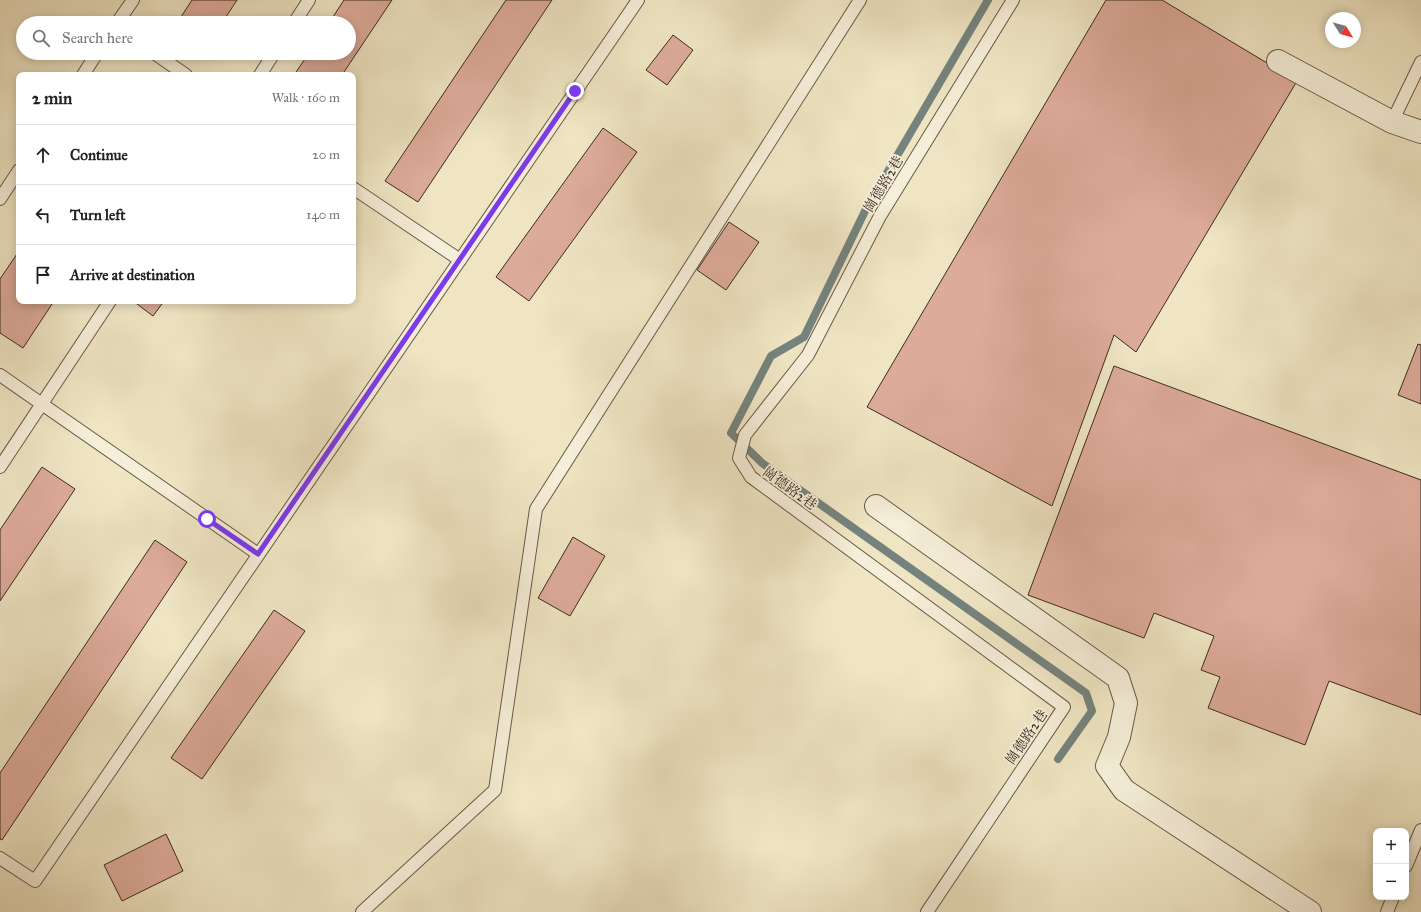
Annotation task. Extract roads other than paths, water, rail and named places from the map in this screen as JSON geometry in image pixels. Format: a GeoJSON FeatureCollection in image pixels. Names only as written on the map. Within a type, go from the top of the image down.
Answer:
{"type":"FeatureCollection","features":[{"type":"Feature","properties":{"kind":"street"},"geometry":{"type":"LineString","coordinates":[[1278,61],[1392,122],[1421,132]]}},
{"type":"Feature","properties":{"kind":"street"},"geometry":{"type":"LineString","coordinates":[[876,506],[1118,678],[1126,703],[1119,737],[1107,766],[1124,790],[1310,912]]}},
{"type":"Feature","properties":{"kind":"lane"},"geometry":{"type":"LineString","coordinates":[[122,16],[133,0]]}},
{"type":"Feature","properties":{"kind":"lane"},"geometry":{"type":"LineString","coordinates":[[299,16],[310,0]]}},
{"type":"Feature","properties":{"kind":"lane"},"geometry":{"type":"LineString","coordinates":[[0,858],[35,880],[638,0]]}},
{"type":"Feature","properties":{"kind":"lane"},"geometry":{"type":"LineString","coordinates":[[362,912],[495,790],[536,509],[860,0]]}},
{"type":"Feature","properties":{"kind":"lane","name":"崗德路2巷"},"geometry":{"type":"LineString","coordinates":[[927,912],[1064,707],[750,477],[739,458],[745,435],[808,355],[880,216],[1013,0]]}},
{"type":"Feature","properties":{"kind":"lane"},"geometry":{"type":"LineString","coordinates":[[85,72],[93,60]]}},
{"type":"Feature","properties":{"kind":"lane"},"geometry":{"type":"LineString","coordinates":[[164,60],[182,72]]}},
{"type":"Feature","properties":{"kind":"lane"},"geometry":{"type":"LineString","coordinates":[[262,72],[270,60]]}},
{"type":"Feature","properties":{"kind":"lane"},"geometry":{"type":"LineString","coordinates":[[1392,122],[1421,62]]}},
{"type":"Feature","properties":{"kind":"lane"},"geometry":{"type":"LineString","coordinates":[[0,199],[16,175]]}},
{"type":"Feature","properties":{"kind":"lane"},"geometry":{"type":"LineString","coordinates":[[356,190],[460,260]]}},
{"type":"Feature","properties":{"kind":"lane"},"geometry":{"type":"LineString","coordinates":[[0,466],[108,304]]}},
{"type":"Feature","properties":{"kind":"lane"},"geometry":{"type":"LineString","coordinates":[[0,375],[258,554]]}},
{"type":"Feature","properties":{"kind":"lane"},"geometry":{"type":"LineString","coordinates":[[1407,864],[1421,830]]}},
{"type":"Feature","properties":{"kind":"lane"},"geometry":{"type":"LineString","coordinates":[[1387,912],[1392,900]]}},
{"type":"Feature","properties":{"kind":"waterway"},"geometry":{"type":"LineString","coordinates":[[988,0],[866,209],[804,337],[771,356],[731,433],[762,463],[1086,693],[1092,711],[1058,759]]}}]}
